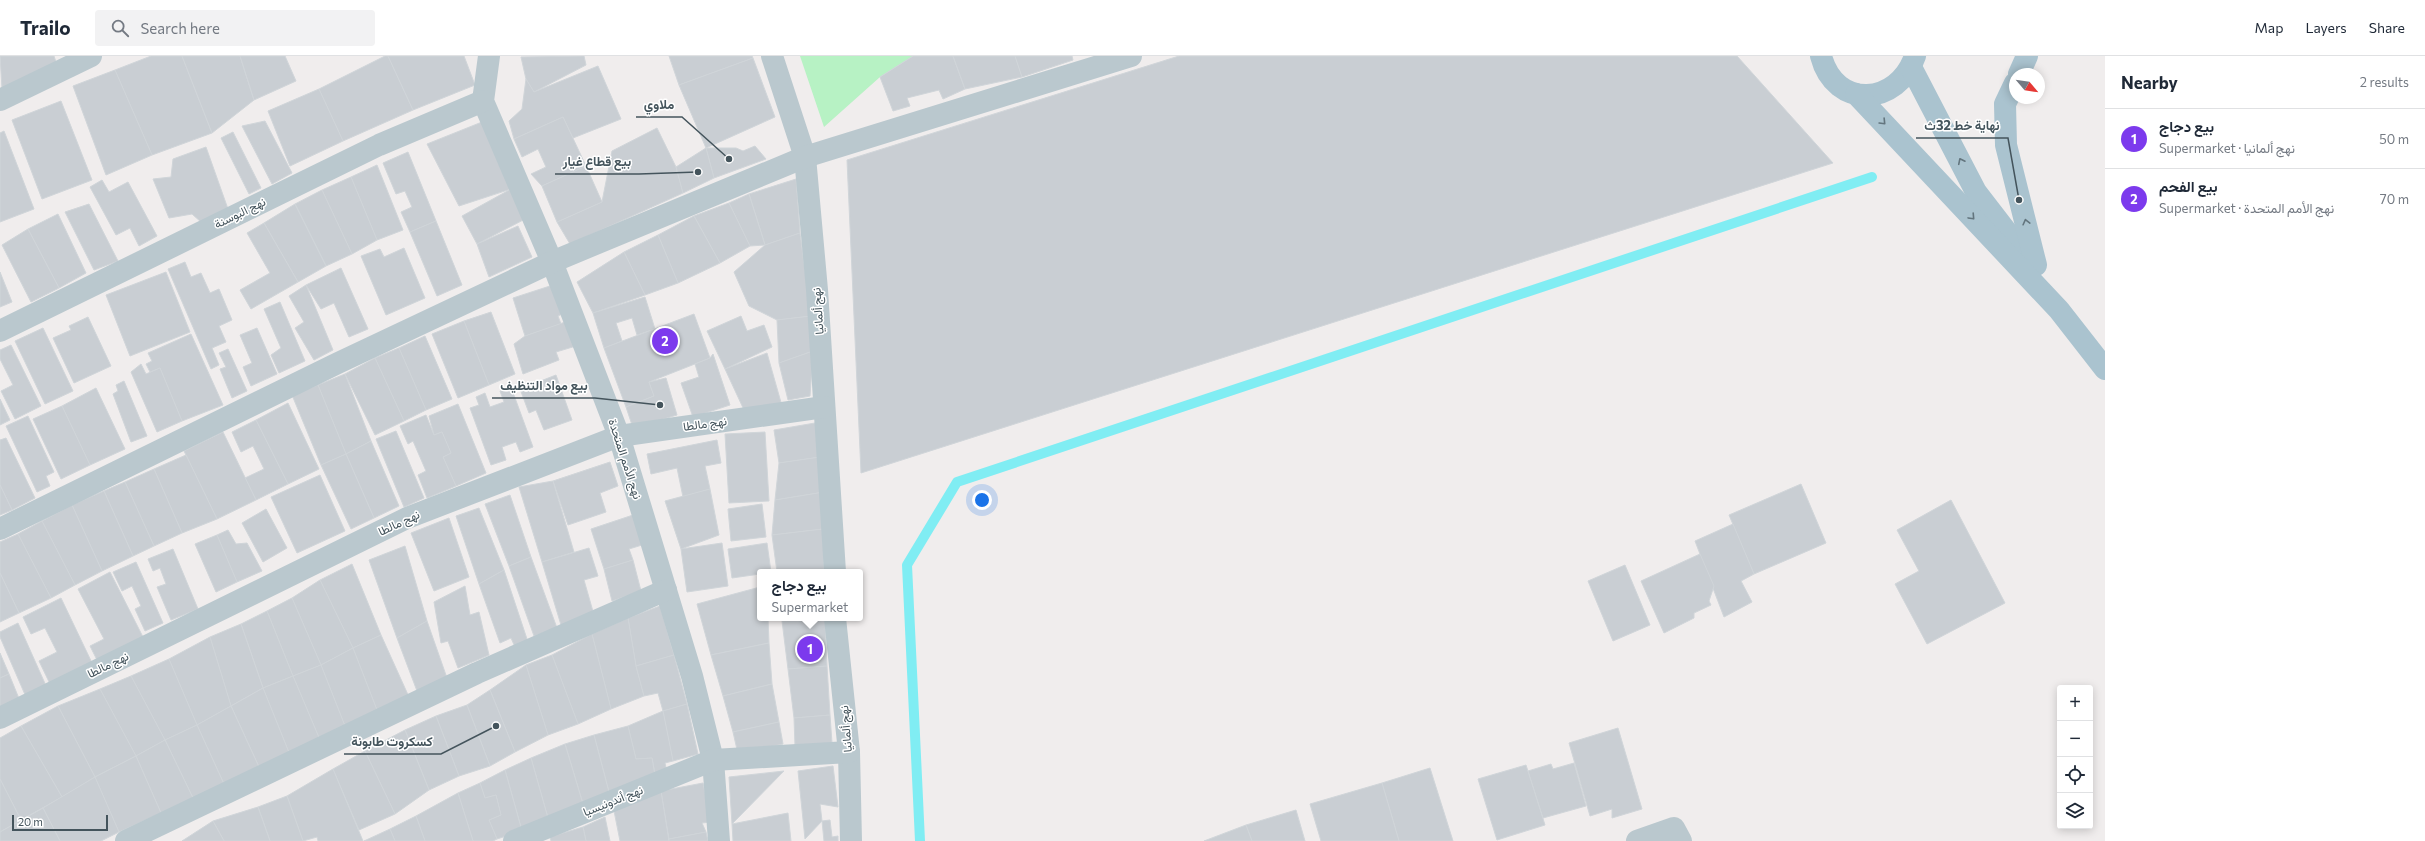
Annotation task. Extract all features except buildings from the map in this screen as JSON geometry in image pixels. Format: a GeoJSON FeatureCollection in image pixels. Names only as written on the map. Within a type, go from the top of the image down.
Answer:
{"type":"FeatureCollection","features":[{"type":"Feature","properties":{"kind":"main road"},"geometry":{"type":"LineString","coordinates":[[1821,56],[1825,69],[1833,80],[1843,89],[1856,94],[1883,93],[1894,87],[1904,78],[1913,61]]}},
{"type":"Feature","properties":{"kind":"main road"},"geometry":{"type":"LineString","coordinates":[[2022,68],[2027,56]]}},
{"type":"Feature","properties":{"kind":"main road"},"geometry":{"type":"LineString","coordinates":[[1913,61],[1976,192],[2039,274],[2058,310]]}},
{"type":"Feature","properties":{"kind":"main road"},"geometry":{"type":"LineString","coordinates":[[1856,94],[2058,310],[2105,369]]}},
{"type":"Feature","properties":{"kind":"main road"},"geometry":{"type":"LineString","coordinates":[[2009,96],[2005,104],[2006,144],[2039,274]]}},
{"type":"Feature","properties":{"kind":"street"},"geometry":{"type":"LineString","coordinates":[[0,100],[91,56]]}},
{"type":"Feature","properties":{"kind":"street"},"geometry":{"type":"LineString","coordinates":[[483,101],[489,56]]}},
{"type":"Feature","properties":{"kind":"street","name":"نهج ألمانيا"},"geometry":{"type":"LineString","coordinates":[[772,56],[805,157],[817,290],[835,569]]}},
{"type":"Feature","properties":{"kind":"street"},"geometry":{"type":"LineString","coordinates":[[0,528],[338,362],[552,262],[805,157],[1131,56]]}},
{"type":"Feature","properties":{"kind":"street","name":"نهج الأمم المتحدة"},"geometry":{"type":"LineString","coordinates":[[483,101],[552,262],[619,436],[692,676],[713,760],[719,841]]}},
{"type":"Feature","properties":{"kind":"street","name":"نهج البوسنة"},"geometry":{"type":"LineString","coordinates":[[0,331],[379,145],[483,101]]}},
{"type":"Feature","properties":{"kind":"street","name":"نهج مالطا"},"geometry":{"type":"LineString","coordinates":[[0,718],[407,518],[619,436],[824,407]]}},
{"type":"Feature","properties":{"kind":"street"},"geometry":{"type":"LineString","coordinates":[[126,841],[477,673],[666,590]]}},
{"type":"Feature","properties":{"kind":"street","name":"نهج ألمانيا"},"geometry":{"type":"LineString","coordinates":[[836,621],[849,752],[851,841]]}},
{"type":"Feature","properties":{"kind":"street","name":"نهج أندونيسيا"},"geometry":{"type":"LineString","coordinates":[[514,841],[713,760],[849,752]]}},
{"type":"Feature","properties":{"kind":"street"},"geometry":{"type":"LineString","coordinates":[[1637,841],[1674,828],[1681,841]]}},
{"type":"Feature","properties":{"kind":"green space"},"geometry":{"type":"Polygon","coordinates":[[[800,56],[913,56],[880,77],[824,127],[800,56]]]}},
{"type":"Feature","properties":{"kind":"waterway"},"geometry":{"type":"LineString","coordinates":[[920,841],[907,565],[957,482],[1872,177]]}},
{"type":"Feature","properties":{"kind":"place","name":"ملاوي"},"geometry":{"type":"Point","coordinates":[729,159]}},
{"type":"Feature","properties":{"kind":"place","name":"بيع قطاع غيار"},"geometry":{"type":"Point","coordinates":[698,172]}},
{"type":"Feature","properties":{"kind":"place","name":"نهاية خط 32ث"},"geometry":{"type":"Point","coordinates":[2019,200]}},
{"type":"Feature","properties":{"kind":"place","name":"بيع الفحم"},"geometry":{"type":"Point","coordinates":[665,341]}},
{"type":"Feature","properties":{"kind":"place","name":"بيع مواد التنظيف"},"geometry":{"type":"Point","coordinates":[660,405]}},
{"type":"Feature","properties":{"kind":"place","name":"بيع دجاج"},"geometry":{"type":"Point","coordinates":[810,649]}},
{"type":"Feature","properties":{"kind":"place","name":"كسكروت طابونة"},"geometry":{"type":"Point","coordinates":[496,726]}}]}
